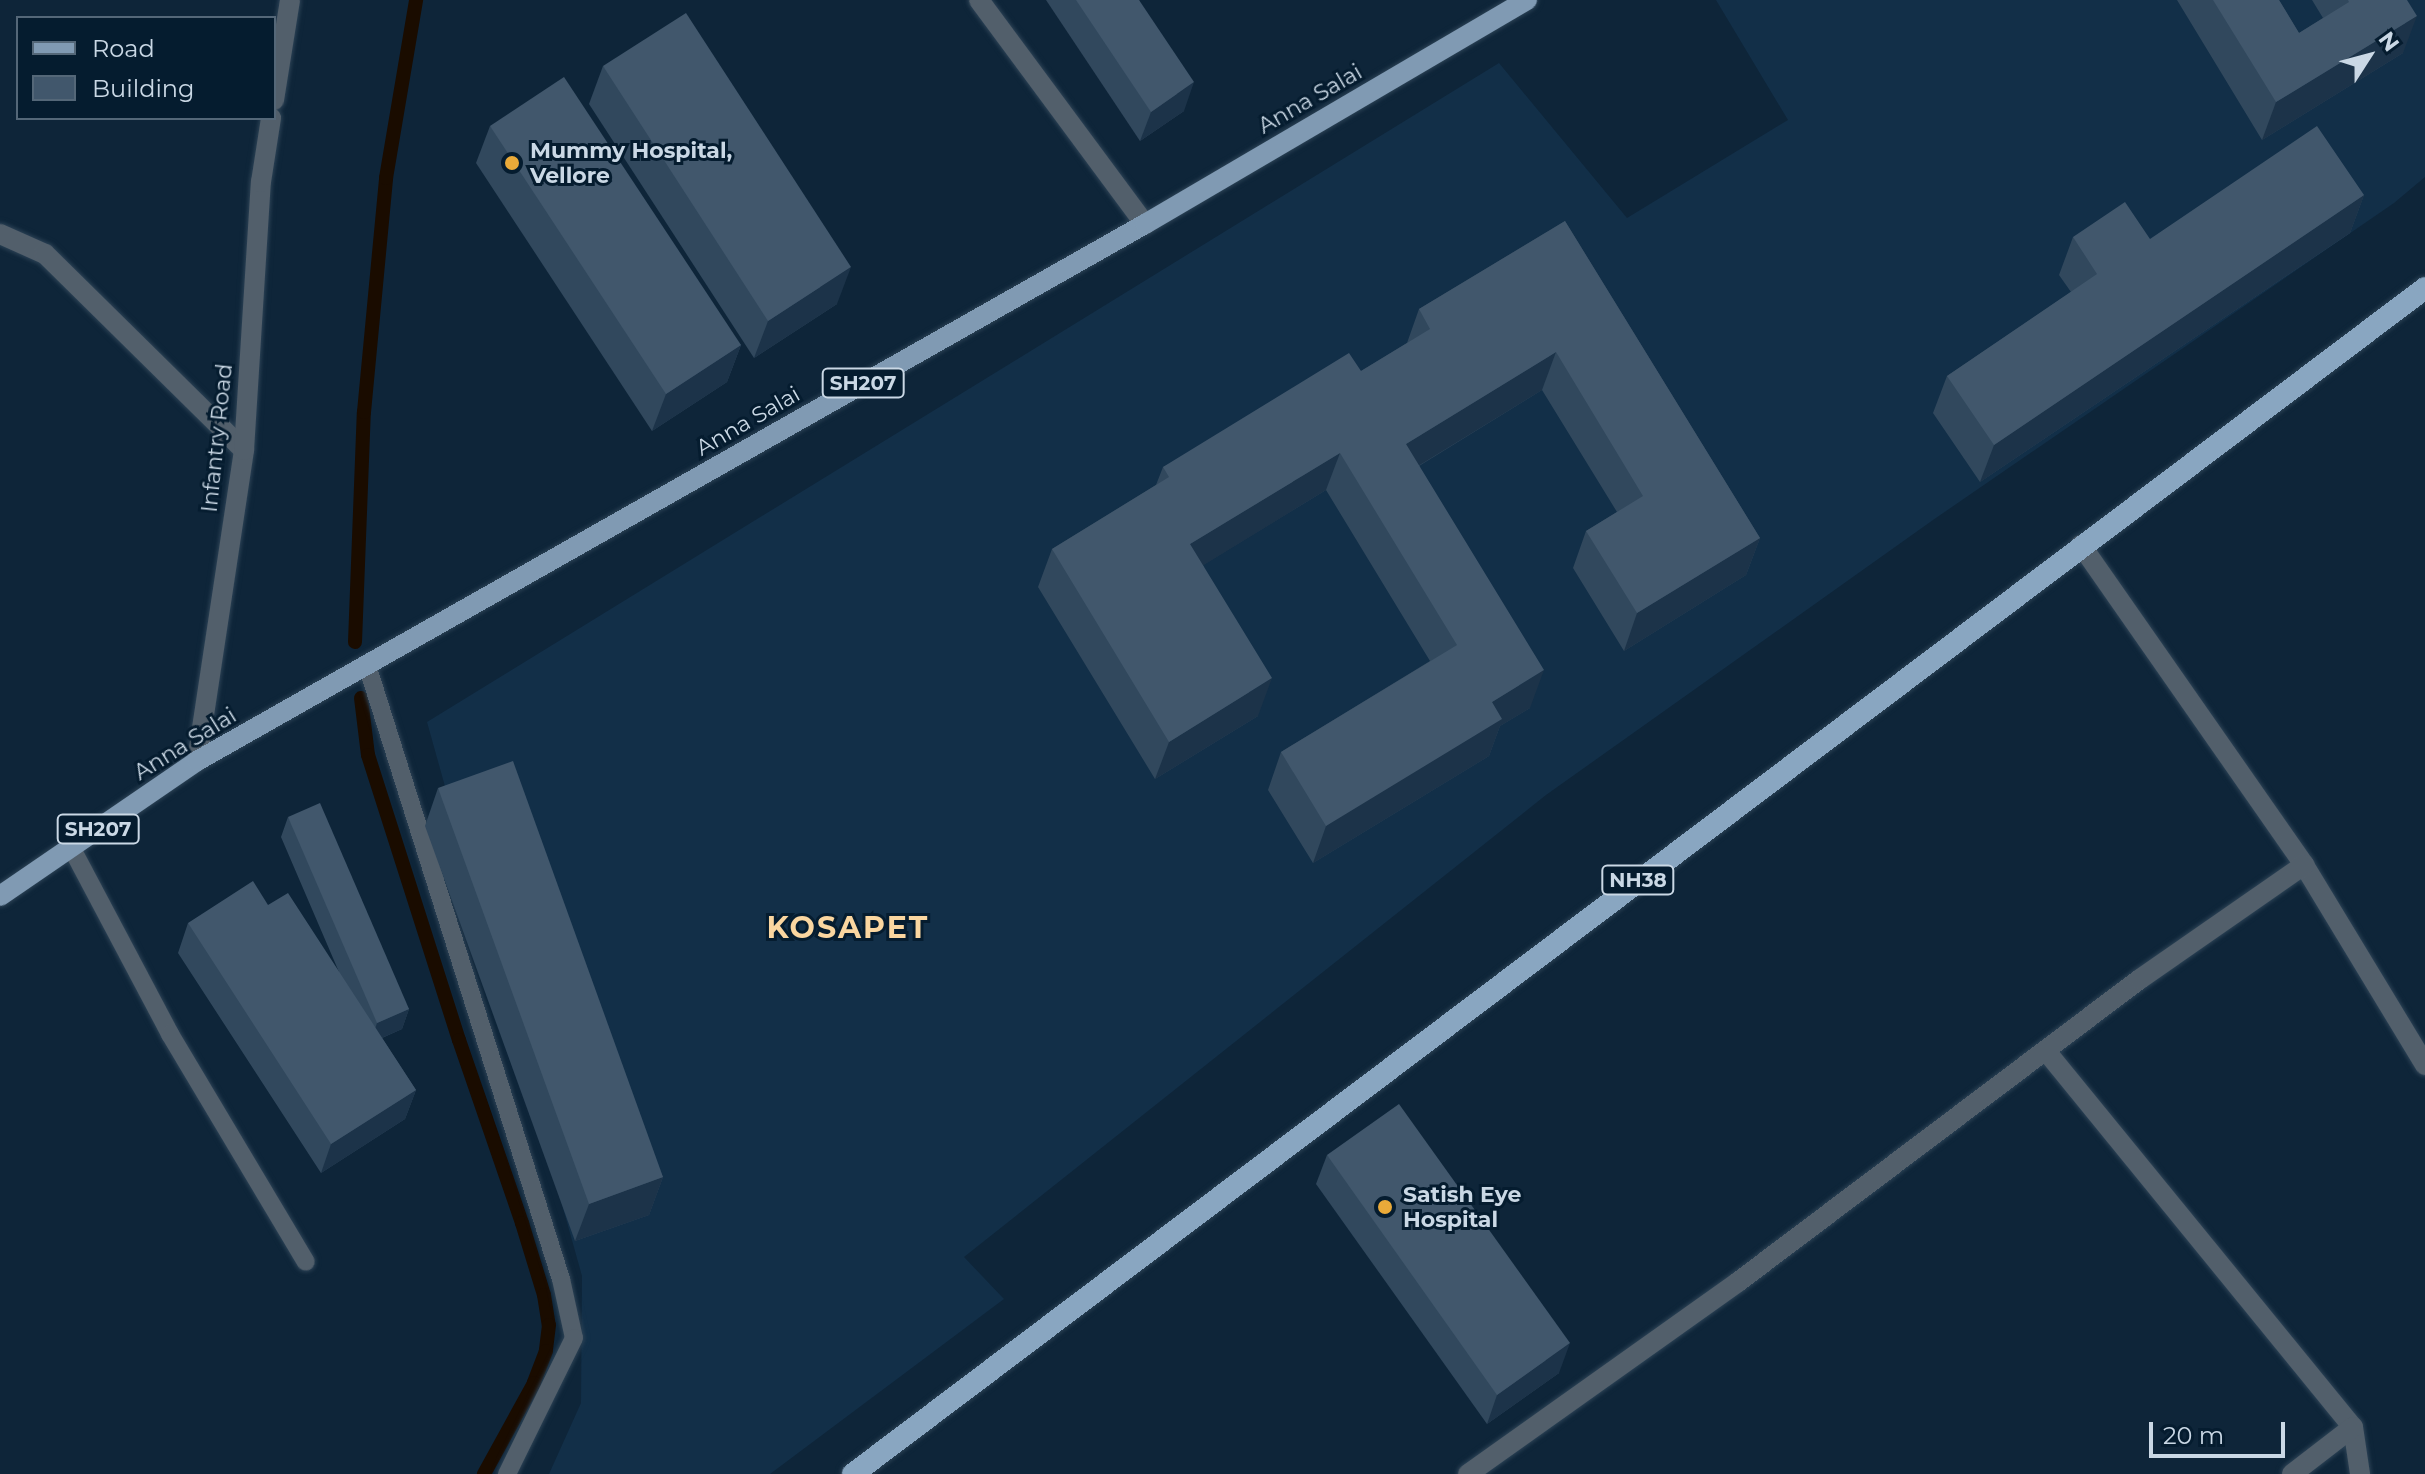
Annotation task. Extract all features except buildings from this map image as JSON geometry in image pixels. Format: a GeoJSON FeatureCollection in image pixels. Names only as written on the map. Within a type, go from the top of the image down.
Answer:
{"type":"FeatureCollection","features":[{"type":"Feature","properties":{"kind":"highway","name":"NH38"},"geometry":{"type":"LineString","coordinates":[[853,1474],[2425,288]]}},
{"type":"Feature","properties":{"kind":"main road","name":"Anna Salai"},"geometry":{"type":"LineString","coordinates":[[0,896],[197,761],[1145,224],[1527,0]]}},
{"type":"Feature","properties":{"kind":"street"},"geometry":{"type":"LineString","coordinates":[[276,88],[290,0]]}},
{"type":"Feature","properties":{"kind":"street"},"geometry":{"type":"LineString","coordinates":[[979,0],[1145,224]]}},
{"type":"Feature","properties":{"kind":"street","name":"Infantry Road"},"geometry":{"type":"LineString","coordinates":[[197,761],[244,450],[261,182],[271,120]]}},
{"type":"Feature","properties":{"kind":"street"},"geometry":{"type":"LineString","coordinates":[[0,234],[45,254],[244,450]]}},
{"type":"Feature","properties":{"kind":"street"},"geometry":{"type":"LineString","coordinates":[[2081,545],[2304,865],[2422,1052]]}},
{"type":"Feature","properties":{"kind":"street"},"geometry":{"type":"LineString","coordinates":[[1468,1474],[1738,1282],[2140,979],[2304,865]]}},
{"type":"Feature","properties":{"kind":"street"},"geometry":{"type":"LineString","coordinates":[[2046,1051],[2353,1427],[2360,1474]]}},
{"type":"Feature","properties":{"kind":"street"},"geometry":{"type":"LineString","coordinates":[[2292,1474],[2353,1427]]}},
{"type":"Feature","properties":{"kind":"lane"},"geometry":{"type":"LineString","coordinates":[[367,665],[561,1279],[574,1338],[507,1474]]}},
{"type":"Feature","properties":{"kind":"lane"},"geometry":{"type":"LineString","coordinates":[[71,847],[170,1034],[306,1262]]}},
{"type":"Feature","properties":{"kind":"shaded area"},"geometry":{"type":"Polygon","coordinates":[[[1716,0],[2425,0],[2425,177],[2394,203],[1933,520],[1546,795],[964,1257],[1004,1299],[770,1474],[549,1474],[581,1403],[582,1276],[427,722],[1499,63],[1627,218],[1788,120],[1716,0]]]}},
{"type":"Feature","properties":{"kind":"waterway"},"geometry":{"type":"LineString","coordinates":[[355,642],[364,412],[386,178],[416,0]]}},
{"type":"Feature","properties":{"kind":"waterway"},"geometry":{"type":"LineString","coordinates":[[361,698],[368,755],[459,1040],[522,1223],[544,1295],[549,1325],[546,1351],[534,1383],[484,1474]]}},
{"type":"Feature","properties":{"kind":"place","name":"Mummy Hospital, Vellore"},"geometry":{"type":"Point","coordinates":[512,163]}},
{"type":"Feature","properties":{"kind":"place","name":"Satish Eye Hospital"},"geometry":{"type":"Point","coordinates":[1385,1207]}},
{"type":"Feature","properties":{"kind":"district","name":"KOSAPET"},"geometry":{"type":"Point","coordinates":[848,928]}}]}
